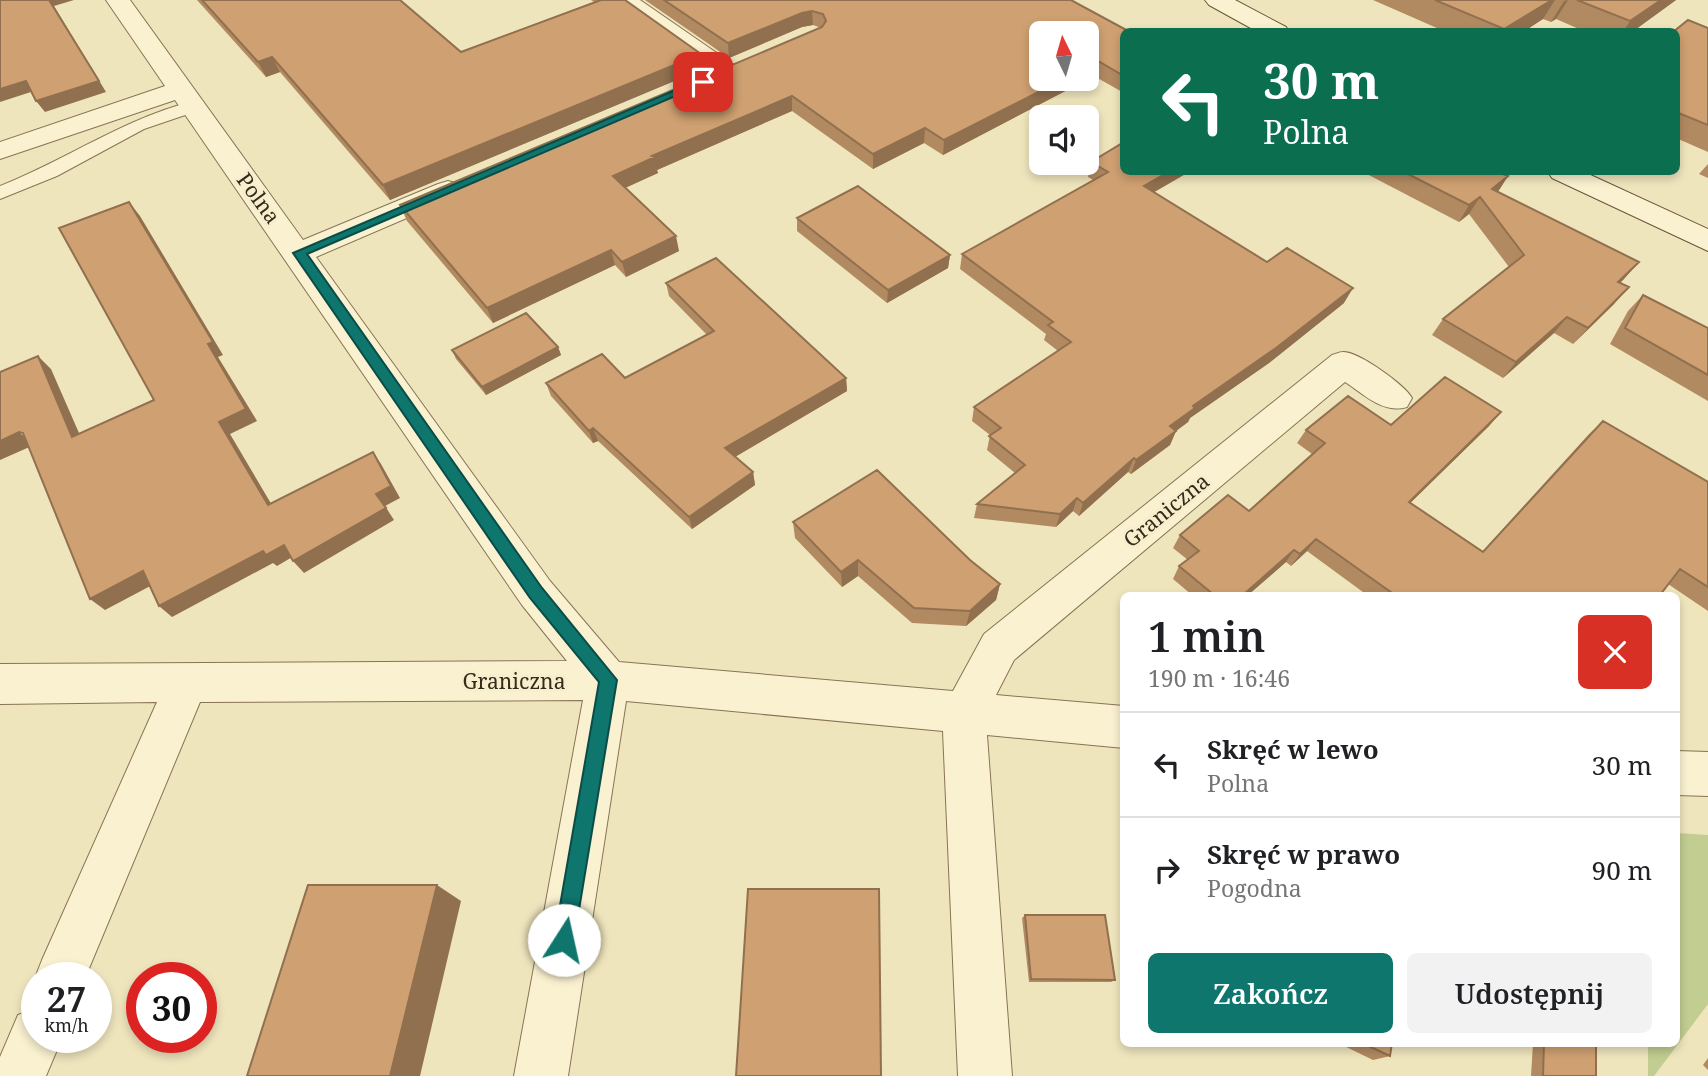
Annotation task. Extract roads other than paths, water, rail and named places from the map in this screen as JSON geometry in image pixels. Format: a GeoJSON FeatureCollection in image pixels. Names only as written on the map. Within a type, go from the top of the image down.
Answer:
{"type":"FeatureCollection","features":[{"type":"Feature","properties":{"kind":"street","name":"Polna"},"geometry":{"type":"LineString","coordinates":[[118,0],[299,253],[536,593],[608,680]]}},
{"type":"Feature","properties":{"kind":"street"},"geometry":{"type":"LineString","coordinates":[[624,0],[740,66],[703,82]]}},
{"type":"Feature","properties":{"kind":"street"},"geometry":{"type":"LineString","coordinates":[[1217,0],[1270,28]]}},
{"type":"Feature","properties":{"kind":"street"},"geometry":{"type":"LineString","coordinates":[[0,151],[187,98]]}},
{"type":"Feature","properties":{"kind":"street"},"geometry":{"type":"LineString","coordinates":[[1568,175],[1708,241]]}},
{"type":"Feature","properties":{"kind":"street"},"geometry":{"type":"LineString","coordinates":[[299,253],[475,178]]}},
{"type":"Feature","properties":{"kind":"street","name":"Graniczna"},"geometry":{"type":"LineString","coordinates":[[964,713],[999,647],[1344,365],[1395,398]]}},
{"type":"Feature","properties":{"kind":"street"},"geometry":{"type":"LineString","coordinates":[[541,1076],[608,680]]}},
{"type":"Feature","properties":{"kind":"street","name":"Graniczna"},"geometry":{"type":"LineString","coordinates":[[0,684],[608,680],[1120,727]]}},
{"type":"Feature","properties":{"kind":"street"},"geometry":{"type":"LineString","coordinates":[[67,962],[187,683]]}},
{"type":"Feature","properties":{"kind":"street"},"geometry":{"type":"LineString","coordinates":[[964,713],[985,1076]]}},
{"type":"Feature","properties":{"kind":"street"},"geometry":{"type":"LineString","coordinates":[[1680,773],[1708,774]]}},
{"type":"Feature","properties":{"kind":"street"},"geometry":{"type":"LineString","coordinates":[[19,1076],[29,1053]]}},
{"type":"Feature","properties":{"kind":"lane"},"geometry":{"type":"LineString","coordinates":[[0,193],[51,172],[187,98]]}}]}
